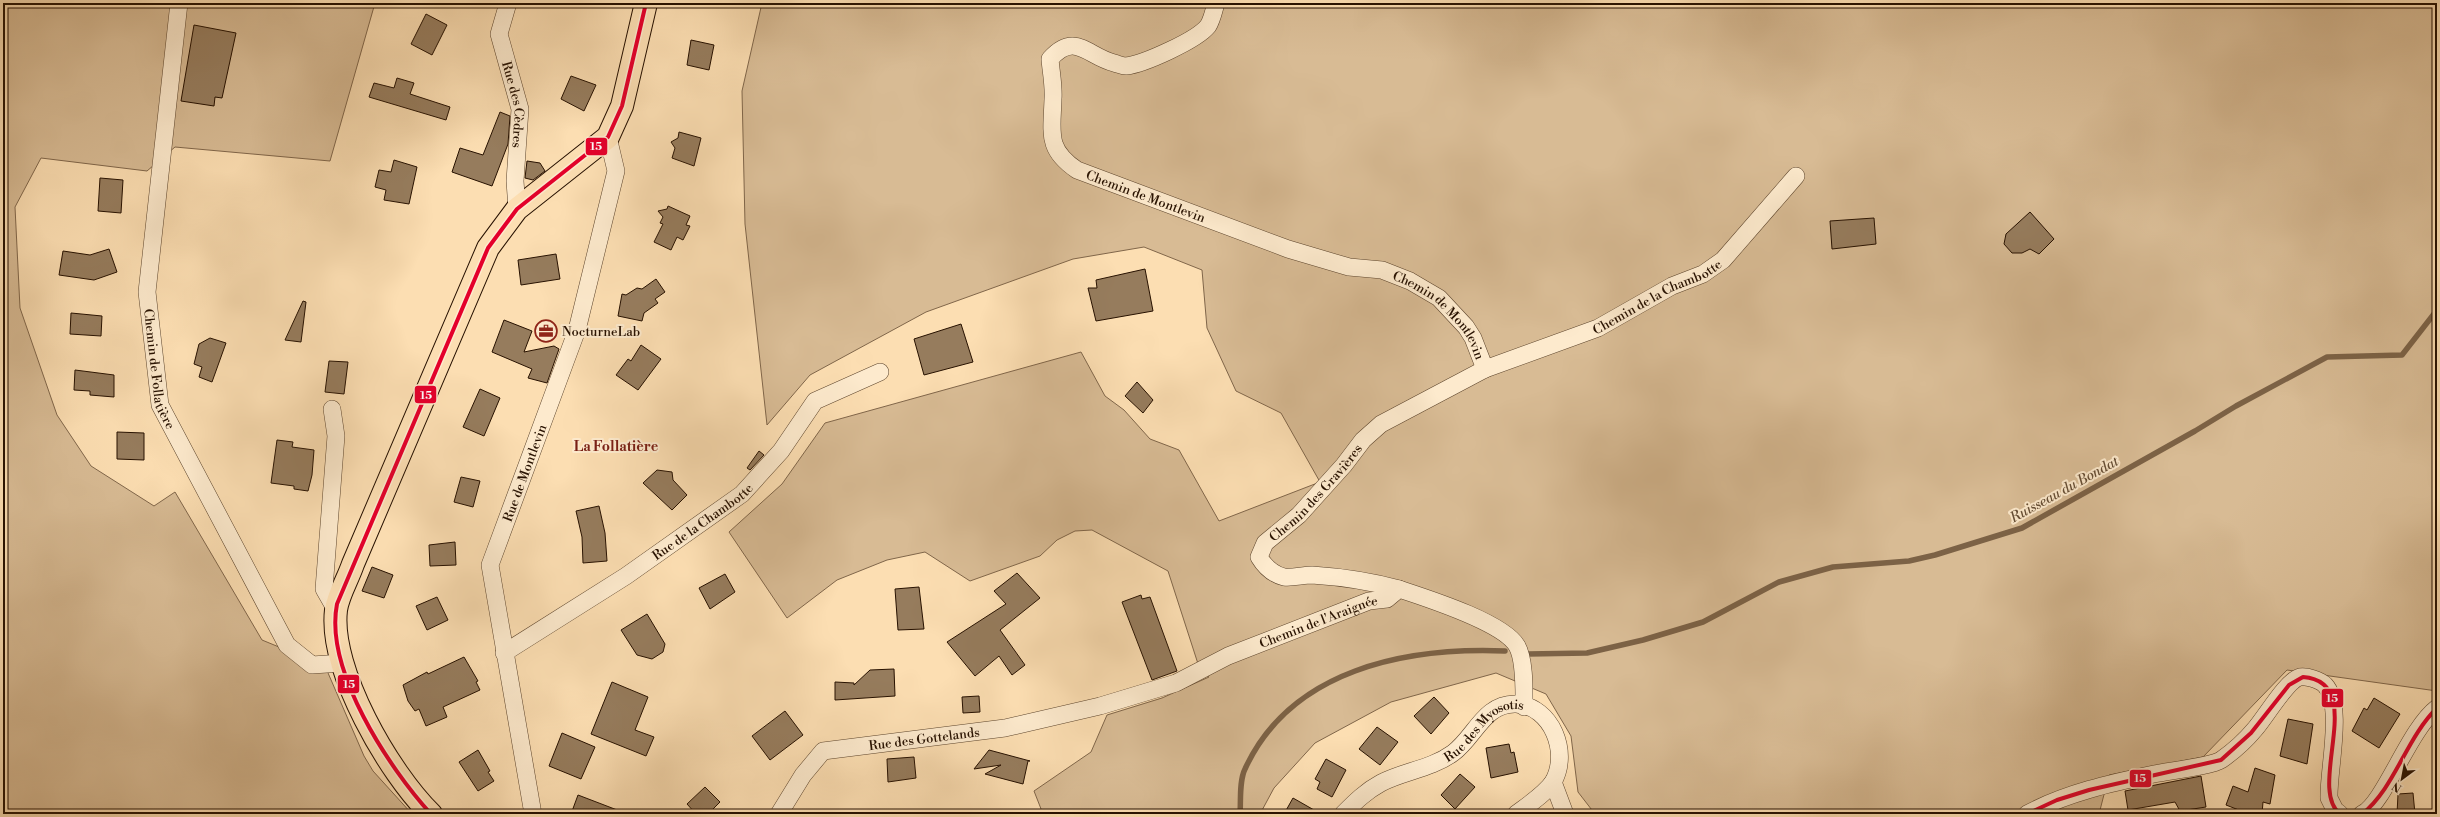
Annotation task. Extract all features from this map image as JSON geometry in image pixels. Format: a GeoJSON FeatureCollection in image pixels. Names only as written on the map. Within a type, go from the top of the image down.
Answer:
{"type":"FeatureCollection","features":[{"type":"Feature","properties":{"kind":"main road"},"geometry":{"type":"LineString","coordinates":[[430,814],[389,762],[365,717],[342,663],[337,635],[336,610],[353,564],[485,255],[501,229],[517,209],[608,136],[622,106],[646,3]]}},
{"type":"Feature","properties":{"kind":"street","name":"Chemin de Follatière"},"geometry":{"type":"LineString","coordinates":[[179,3],[147,292],[160,405],[287,645],[312,665],[342,663]]}},
{"type":"Feature","properties":{"kind":"street","name":"Rue des Cèdres"},"geometry":{"type":"LineString","coordinates":[[508,3],[499,34],[520,109],[516,181],[517,209]]}},
{"type":"Feature","properties":{"kind":"street","name":"Chemin de Montlevin"},"geometry":{"type":"LineString","coordinates":[[1216,3],[1208,26],[1189,41],[1125,66],[1102,60],[1081,46],[1065,45],[1058,50],[1050,59],[1053,98],[1050,132],[1063,160],[1077,170],[1288,249],[1349,267],[1382,270],[1410,281],[1439,298],[1466,327],[1473,338],[1485,368]]}},
{"type":"Feature","properties":{"kind":"street","name":"Rue de Montlevin"},"geometry":{"type":"LineString","coordinates":[[533,814],[490,565],[577,330],[616,171],[608,136]]}},
{"type":"Feature","properties":{"kind":"street","name":"Chemin de la Chambotte"},"geometry":{"type":"LineString","coordinates":[[1485,368],[1598,328],[1672,286],[1703,274],[1723,260],[1796,176]]}},
{"type":"Feature","properties":{"kind":"street","name":"Chemin des Gravières"},"geometry":{"type":"LineString","coordinates":[[1399,589],[1352,577],[1308,575],[1285,577],[1269,570],[1259,557],[1265,543],[1299,515],[1363,440],[1381,424],[1485,368]]}},
{"type":"Feature","properties":{"kind":"street","name":"Rue de la Chambotte"},"geometry":{"type":"LineString","coordinates":[[504,653],[626,576],[742,494],[781,451],[815,401],[880,372]]}},
{"type":"Feature","properties":{"kind":"street"},"geometry":{"type":"LineString","coordinates":[[332,409],[336,436],[324,589],[336,610]]}},
{"type":"Feature","properties":{"kind":"street"},"geometry":{"type":"LineString","coordinates":[[1399,589],[1498,628],[1517,646],[1522,670],[1524,707]]}},
{"type":"Feature","properties":{"kind":"street","name":"Chemin de l'Araignée"},"geometry":{"type":"LineString","coordinates":[[1100,706],[1176,683],[1228,656],[1369,601],[1387,599],[1399,589]]}},
{"type":"Feature","properties":{"kind":"street"},"geometry":{"type":"LineString","coordinates":[[2027,814],[2076,794],[2129,779],[2219,761],[2237,748],[2273,708],[2289,684],[2299,677],[2312,678],[2325,685],[2332,699],[2334,715],[2329,798],[2335,810],[2340,814]]}},
{"type":"Feature","properties":{"kind":"street","name":"Rue des Myosotis"},"geometry":{"type":"LineString","coordinates":[[1343,814],[1359,798],[1382,783],[1442,761],[1460,748],[1482,719],[1498,708],[1516,704],[1533,710],[1549,724],[1559,742],[1560,760],[1553,782]]}},
{"type":"Feature","properties":{"kind":"street","name":"Rue des Gottelands"},"geometry":{"type":"LineString","coordinates":[[779,814],[803,775],[823,752],[1005,728],[1100,706]]}},
{"type":"Feature","properties":{"kind":"street"},"geometry":{"type":"LineString","coordinates":[[2362,814],[2367,812],[2378,797],[2420,726],[2437,708]]}},
{"type":"Feature","properties":{"kind":"street"},"geometry":{"type":"LineString","coordinates":[[1516,814],[1553,782],[1565,814]]}},
{"type":"Feature","properties":{"kind":"shaded area"},"geometry":{"type":"Polygon","coordinates":[[[3,3],[375,3],[330,161],[175,147],[147,171],[41,158],[15,207],[20,308],[57,415],[91,466],[154,506],[175,492],[262,640],[325,666],[364,756],[373,771],[412,814],[3,814],[3,3]]]}},
{"type":"Feature","properties":{"kind":"shaded area"},"geometry":{"type":"Polygon","coordinates":[[[762,3],[2437,3],[2437,691],[2287,670],[2203,757],[2109,775],[2099,814],[1595,814],[1578,792],[1571,736],[1546,694],[1496,673],[1391,702],[1315,743],[1274,788],[1260,814],[1043,814],[1034,791],[1091,752],[1107,715],[1162,698],[1209,677],[1200,670],[1168,571],[1092,530],[1075,531],[1057,540],[1040,556],[970,581],[925,552],[887,560],[837,580],[787,618],[729,532],[782,484],[825,423],[1081,352],[1105,396],[1124,410],[1150,439],[1179,450],[1219,521],[1320,482],[1281,413],[1236,391],[1207,328],[1202,270],[1144,247],[1073,259],[926,312],[810,375],[767,425],[745,224],[742,91],[762,3]]]}},
{"type":"Feature","properties":{"kind":"building"},"geometry":{"type":"Polygon","coordinates":[[[426,14],[447,25],[432,55],[411,44],[426,14]]]}},
{"type":"Feature","properties":{"kind":"building"},"geometry":{"type":"Polygon","coordinates":[[[194,25],[236,33],[222,98],[215,97],[214,106],[181,101],[194,25]]]}},
{"type":"Feature","properties":{"kind":"building"},"geometry":{"type":"Polygon","coordinates":[[[691,40],[714,45],[709,70],[687,65],[691,40]]]}},
{"type":"Feature","properties":{"kind":"building"},"geometry":{"type":"Polygon","coordinates":[[[571,76],[596,85],[584,111],[561,99],[571,76]]]}},
{"type":"Feature","properties":{"kind":"building"},"geometry":{"type":"Polygon","coordinates":[[[397,78],[414,83],[410,94],[450,107],[446,120],[369,97],[374,83],[394,88],[397,78]]]}},
{"type":"Feature","properties":{"kind":"building"},"geometry":{"type":"Polygon","coordinates":[[[500,112],[510,116],[508,144],[492,186],[452,172],[460,148],[483,155],[500,112]]]}},
{"type":"Feature","properties":{"kind":"building"},"geometry":{"type":"Polygon","coordinates":[[[679,132],[701,138],[694,166],[672,158],[675,148],[671,142],[678,138],[679,132]]]}},
{"type":"Feature","properties":{"kind":"building"},"geometry":{"type":"Polygon","coordinates":[[[394,160],[417,167],[409,204],[384,200],[386,190],[375,187],[379,170],[391,172],[394,160]]]}},
{"type":"Feature","properties":{"kind":"building"},"geometry":{"type":"Polygon","coordinates":[[[527,161],[540,163],[545,171],[533,180],[525,178],[527,161]]]}},
{"type":"Feature","properties":{"kind":"building"},"geometry":{"type":"Polygon","coordinates":[[[100,178],[123,180],[121,213],[98,211],[100,178]]]}},
{"type":"Feature","properties":{"kind":"building"},"geometry":{"type":"Polygon","coordinates":[[[668,206],[690,216],[686,225],[690,226],[683,240],[677,237],[671,250],[654,242],[663,224],[660,223],[663,217],[658,211],[667,209],[668,206]]]}},
{"type":"Feature","properties":{"kind":"building"},"geometry":{"type":"Polygon","coordinates":[[[2030,212],[2054,239],[2039,254],[2030,249],[2022,253],[2012,253],[2004,244],[2006,234],[2030,212]]]}},
{"type":"Feature","properties":{"kind":"building"},"geometry":{"type":"Polygon","coordinates":[[[1874,218],[1876,244],[1832,249],[1830,221],[1874,218]]]}},
{"type":"Feature","properties":{"kind":"building"},"geometry":{"type":"Polygon","coordinates":[[[109,249],[117,272],[94,280],[59,275],[63,251],[90,255],[109,249]]]}},
{"type":"Feature","properties":{"kind":"building"},"geometry":{"type":"Polygon","coordinates":[[[556,254],[560,279],[521,285],[518,260],[556,254]]]}},
{"type":"Feature","properties":{"kind":"building"},"geometry":{"type":"Polygon","coordinates":[[[1145,269],[1153,311],[1096,321],[1088,288],[1097,288],[1096,280],[1145,269]]]}},
{"type":"Feature","properties":{"kind":"building"},"geometry":{"type":"Polygon","coordinates":[[[656,279],[665,292],[655,299],[658,303],[644,313],[642,321],[618,316],[622,294],[626,295],[637,288],[642,289],[656,279]]]}},
{"type":"Feature","properties":{"kind":"building"},"geometry":{"type":"Polygon","coordinates":[[[303,301],[306,302],[301,342],[285,340],[303,301]]]}},
{"type":"Feature","properties":{"kind":"building"},"geometry":{"type":"Polygon","coordinates":[[[71,313],[102,316],[101,336],[70,334],[71,313]]]}},
{"type":"Feature","properties":{"kind":"building"},"geometry":{"type":"Polygon","coordinates":[[[504,320],[532,331],[524,352],[554,346],[559,349],[547,383],[528,378],[532,369],[492,352],[504,320]]]}},
{"type":"Feature","properties":{"kind":"building"},"geometry":{"type":"Polygon","coordinates":[[[961,324],[973,362],[924,375],[914,339],[961,324]]]}},
{"type":"Feature","properties":{"kind":"building"},"geometry":{"type":"Polygon","coordinates":[[[210,338],[226,343],[212,382],[199,377],[202,367],[194,364],[199,344],[210,338]]]}},
{"type":"Feature","properties":{"kind":"building"},"geometry":{"type":"Polygon","coordinates":[[[641,345],[661,359],[638,390],[616,375],[628,359],[631,361],[641,345]]]}},
{"type":"Feature","properties":{"kind":"building"},"geometry":{"type":"Polygon","coordinates":[[[329,361],[348,362],[344,394],[325,392],[329,361]]]}},
{"type":"Feature","properties":{"kind":"building"},"geometry":{"type":"Polygon","coordinates":[[[75,370],[114,375],[114,397],[90,395],[90,391],[74,390],[75,370]]]}},
{"type":"Feature","properties":{"kind":"building"},"geometry":{"type":"Polygon","coordinates":[[[1137,382],[1153,400],[1143,413],[1125,396],[1137,382]]]}},
{"type":"Feature","properties":{"kind":"building"},"geometry":{"type":"Polygon","coordinates":[[[480,389],[500,398],[484,436],[463,427],[480,389]]]}},
{"type":"Feature","properties":{"kind":"building"},"geometry":{"type":"Polygon","coordinates":[[[117,432],[144,433],[144,460],[117,459],[117,432]]]}},
{"type":"Feature","properties":{"kind":"building"},"geometry":{"type":"Polygon","coordinates":[[[277,440],[293,442],[292,447],[314,450],[312,475],[308,491],[294,489],[294,486],[271,483],[277,440]]]}},
{"type":"Feature","properties":{"kind":"building"},"geometry":{"type":"Polygon","coordinates":[[[759,451],[764,455],[750,470],[747,468],[759,451]]]}},
{"type":"Feature","properties":{"kind":"building"},"geometry":{"type":"Polygon","coordinates":[[[657,470],[672,472],[673,480],[687,495],[672,510],[643,483],[657,470]]]}},
{"type":"Feature","properties":{"kind":"building"},"geometry":{"type":"Polygon","coordinates":[[[461,477],[480,481],[473,507],[454,502],[461,477]]]}},
{"type":"Feature","properties":{"kind":"building"},"geometry":{"type":"Polygon","coordinates":[[[599,506],[605,533],[607,561],[583,563],[582,537],[576,511],[599,506]]]}},
{"type":"Feature","properties":{"kind":"building"},"geometry":{"type":"Polygon","coordinates":[[[455,542],[456,565],[430,566],[429,545],[455,542]]]}},
{"type":"Feature","properties":{"kind":"building"},"geometry":{"type":"Polygon","coordinates":[[[372,567],[393,575],[384,598],[362,591],[372,567]]]}},
{"type":"Feature","properties":{"kind":"building"},"geometry":{"type":"Polygon","coordinates":[[[1017,573],[1040,598],[1000,630],[1025,665],[1012,675],[999,656],[975,676],[947,642],[1006,604],[994,591],[1017,573]]]}},
{"type":"Feature","properties":{"kind":"building"},"geometry":{"type":"Polygon","coordinates":[[[725,574],[735,592],[710,609],[699,588],[725,574]]]}},
{"type":"Feature","properties":{"kind":"building"},"geometry":{"type":"Polygon","coordinates":[[[919,587],[924,629],[898,630],[895,589],[919,587]]]}},
{"type":"Feature","properties":{"kind":"building"},"geometry":{"type":"Polygon","coordinates":[[[1141,595],[1142,599],[1150,597],[1177,671],[1152,680],[1122,602],[1141,595]]]}},
{"type":"Feature","properties":{"kind":"building"},"geometry":{"type":"Polygon","coordinates":[[[437,597],[448,620],[427,630],[416,606],[437,597]]]}},
{"type":"Feature","properties":{"kind":"building"},"geometry":{"type":"Polygon","coordinates":[[[647,614],[665,644],[663,652],[652,659],[637,655],[621,630],[647,614]]]}},
{"type":"Feature","properties":{"kind":"building"},"geometry":{"type":"Polygon","coordinates":[[[464,657],[478,681],[476,682],[480,690],[443,707],[447,717],[426,726],[419,709],[415,711],[408,701],[403,685],[427,672],[428,674],[464,657]]]}},
{"type":"Feature","properties":{"kind":"building"},"geometry":{"type":"Polygon","coordinates":[[[894,669],[895,696],[835,700],[835,682],[854,683],[854,685],[870,670],[894,669]]]}},
{"type":"Feature","properties":{"kind":"building"},"geometry":{"type":"Polygon","coordinates":[[[612,682],[648,697],[635,730],[654,737],[646,756],[591,734],[612,682]]]}},
{"type":"Feature","properties":{"kind":"building"},"geometry":{"type":"Polygon","coordinates":[[[979,696],[980,712],[963,713],[962,697],[979,696]]]}},
{"type":"Feature","properties":{"kind":"building"},"geometry":{"type":"Polygon","coordinates":[[[1434,697],[1449,713],[1431,734],[1414,716],[1434,697]]]}},
{"type":"Feature","properties":{"kind":"building"},"geometry":{"type":"Polygon","coordinates":[[[2374,698],[2400,714],[2379,748],[2352,731],[2364,708],[2367,710],[2374,698]]]}},
{"type":"Feature","properties":{"kind":"building"},"geometry":{"type":"Polygon","coordinates":[[[785,711],[803,735],[770,760],[752,736],[785,711]]]}},
{"type":"Feature","properties":{"kind":"building"},"geometry":{"type":"Polygon","coordinates":[[[2288,719],[2313,724],[2307,764],[2280,756],[2288,719]]]}},
{"type":"Feature","properties":{"kind":"building"},"geometry":{"type":"Polygon","coordinates":[[[1377,727],[1398,742],[1380,765],[1359,749],[1377,727]]]}},
{"type":"Feature","properties":{"kind":"building"},"geometry":{"type":"Polygon","coordinates":[[[562,733],[595,747],[581,779],[549,766],[562,733]]]}},
{"type":"Feature","properties":{"kind":"building"},"geometry":{"type":"Polygon","coordinates":[[[1509,744],[1511,753],[1514,752],[1518,772],[1491,778],[1486,748],[1509,744]]]}},
{"type":"Feature","properties":{"kind":"building"},"geometry":{"type":"Polygon","coordinates":[[[478,750],[490,771],[488,772],[494,781],[478,791],[459,762],[478,750]]]}},
{"type":"Feature","properties":{"kind":"building"},"geometry":{"type":"Polygon","coordinates":[[[989,750],[1030,761],[1028,761],[1023,784],[985,774],[1001,765],[974,769],[989,750]]]}},
{"type":"Feature","properties":{"kind":"building"},"geometry":{"type":"Polygon","coordinates":[[[914,757],[916,778],[888,782],[887,759],[914,757]]]}},
{"type":"Feature","properties":{"kind":"building"},"geometry":{"type":"Polygon","coordinates":[[[1326,759],[1346,770],[1332,797],[1317,789],[1320,782],[1315,779],[1326,759]]]}},
{"type":"Feature","properties":{"kind":"building"},"geometry":{"type":"Polygon","coordinates":[[[2255,768],[2275,775],[2270,804],[2263,802],[2262,814],[2249,814],[2226,805],[2233,786],[2248,792],[2255,768]]]}},
{"type":"Feature","properties":{"kind":"building"},"geometry":{"type":"Polygon","coordinates":[[[1460,774],[1475,787],[1455,809],[1441,795],[1460,774]]]}},
{"type":"Feature","properties":{"kind":"building"},"geometry":{"type":"Polygon","coordinates":[[[2201,776],[2206,807],[2180,811],[2175,802],[2128,810],[2125,791],[2201,776]]]}},
{"type":"Feature","properties":{"kind":"building"},"geometry":{"type":"Polygon","coordinates":[[[705,787],[720,802],[708,814],[696,814],[687,804],[705,787]]]}},
{"type":"Feature","properties":{"kind":"building"},"geometry":{"type":"Polygon","coordinates":[[[2413,793],[2415,814],[2397,814],[2398,794],[2413,793]]]}},
{"type":"Feature","properties":{"kind":"building"},"geometry":{"type":"Polygon","coordinates":[[[578,795],[625,813],[625,814],[571,814],[578,795]]]}},
{"type":"Feature","properties":{"kind":"building"},"geometry":{"type":"Polygon","coordinates":[[[1293,798],[1321,814],[1284,814],[1293,798]]]}},
{"type":"Feature","properties":{"kind":"waterway","name":"Ruisseau du Bondat"},"geometry":{"type":"LineString","coordinates":[[1528,654],[1587,653],[1643,640],[1703,622],[1779,582],[1833,567],[1909,561],[1935,555],[2022,528],[2195,431],[2236,406],[2327,357],[2402,355],[2437,310]]}},
{"type":"Feature","properties":{"kind":"waterway","name":"Ruisseau du Bondat"},"geometry":{"type":"LineString","coordinates":[[1240,814],[1243,774],[1265,735],[1291,708],[1321,687],[1355,671],[1391,660],[1429,654],[1467,651],[1505,651]]}},
{"type":"Feature","properties":{"kind":"transit line","name":"15"},"geometry":{"type":"LineString","coordinates":[[431,814],[414,794],[379,745],[363,716],[350,687],[340,658],[336,630],[337,604],[488,248],[517,209],[608,137],[622,106],[646,3]]}},
{"type":"Feature","properties":{"kind":"transit line","name":"15"},"geometry":{"type":"LineString","coordinates":[[2027,814],[2057,800],[2089,790],[2221,760],[2251,733],[2289,685],[2303,677],[2322,683],[2332,697],[2335,715],[2329,782],[2331,801],[2340,814]]}},
{"type":"Feature","properties":{"kind":"transit line","name":"15"},"geometry":{"type":"LineString","coordinates":[[2362,814],[2383,791],[2426,720],[2437,708]]}},
{"type":"Feature","properties":{"kind":"place","name":"NocturneLab"},"geometry":{"type":"Point","coordinates":[546,331]}},
{"type":"Feature","properties":{"kind":"district","name":"La Follatière"},"geometry":{"type":"Point","coordinates":[616,446]}}]}
